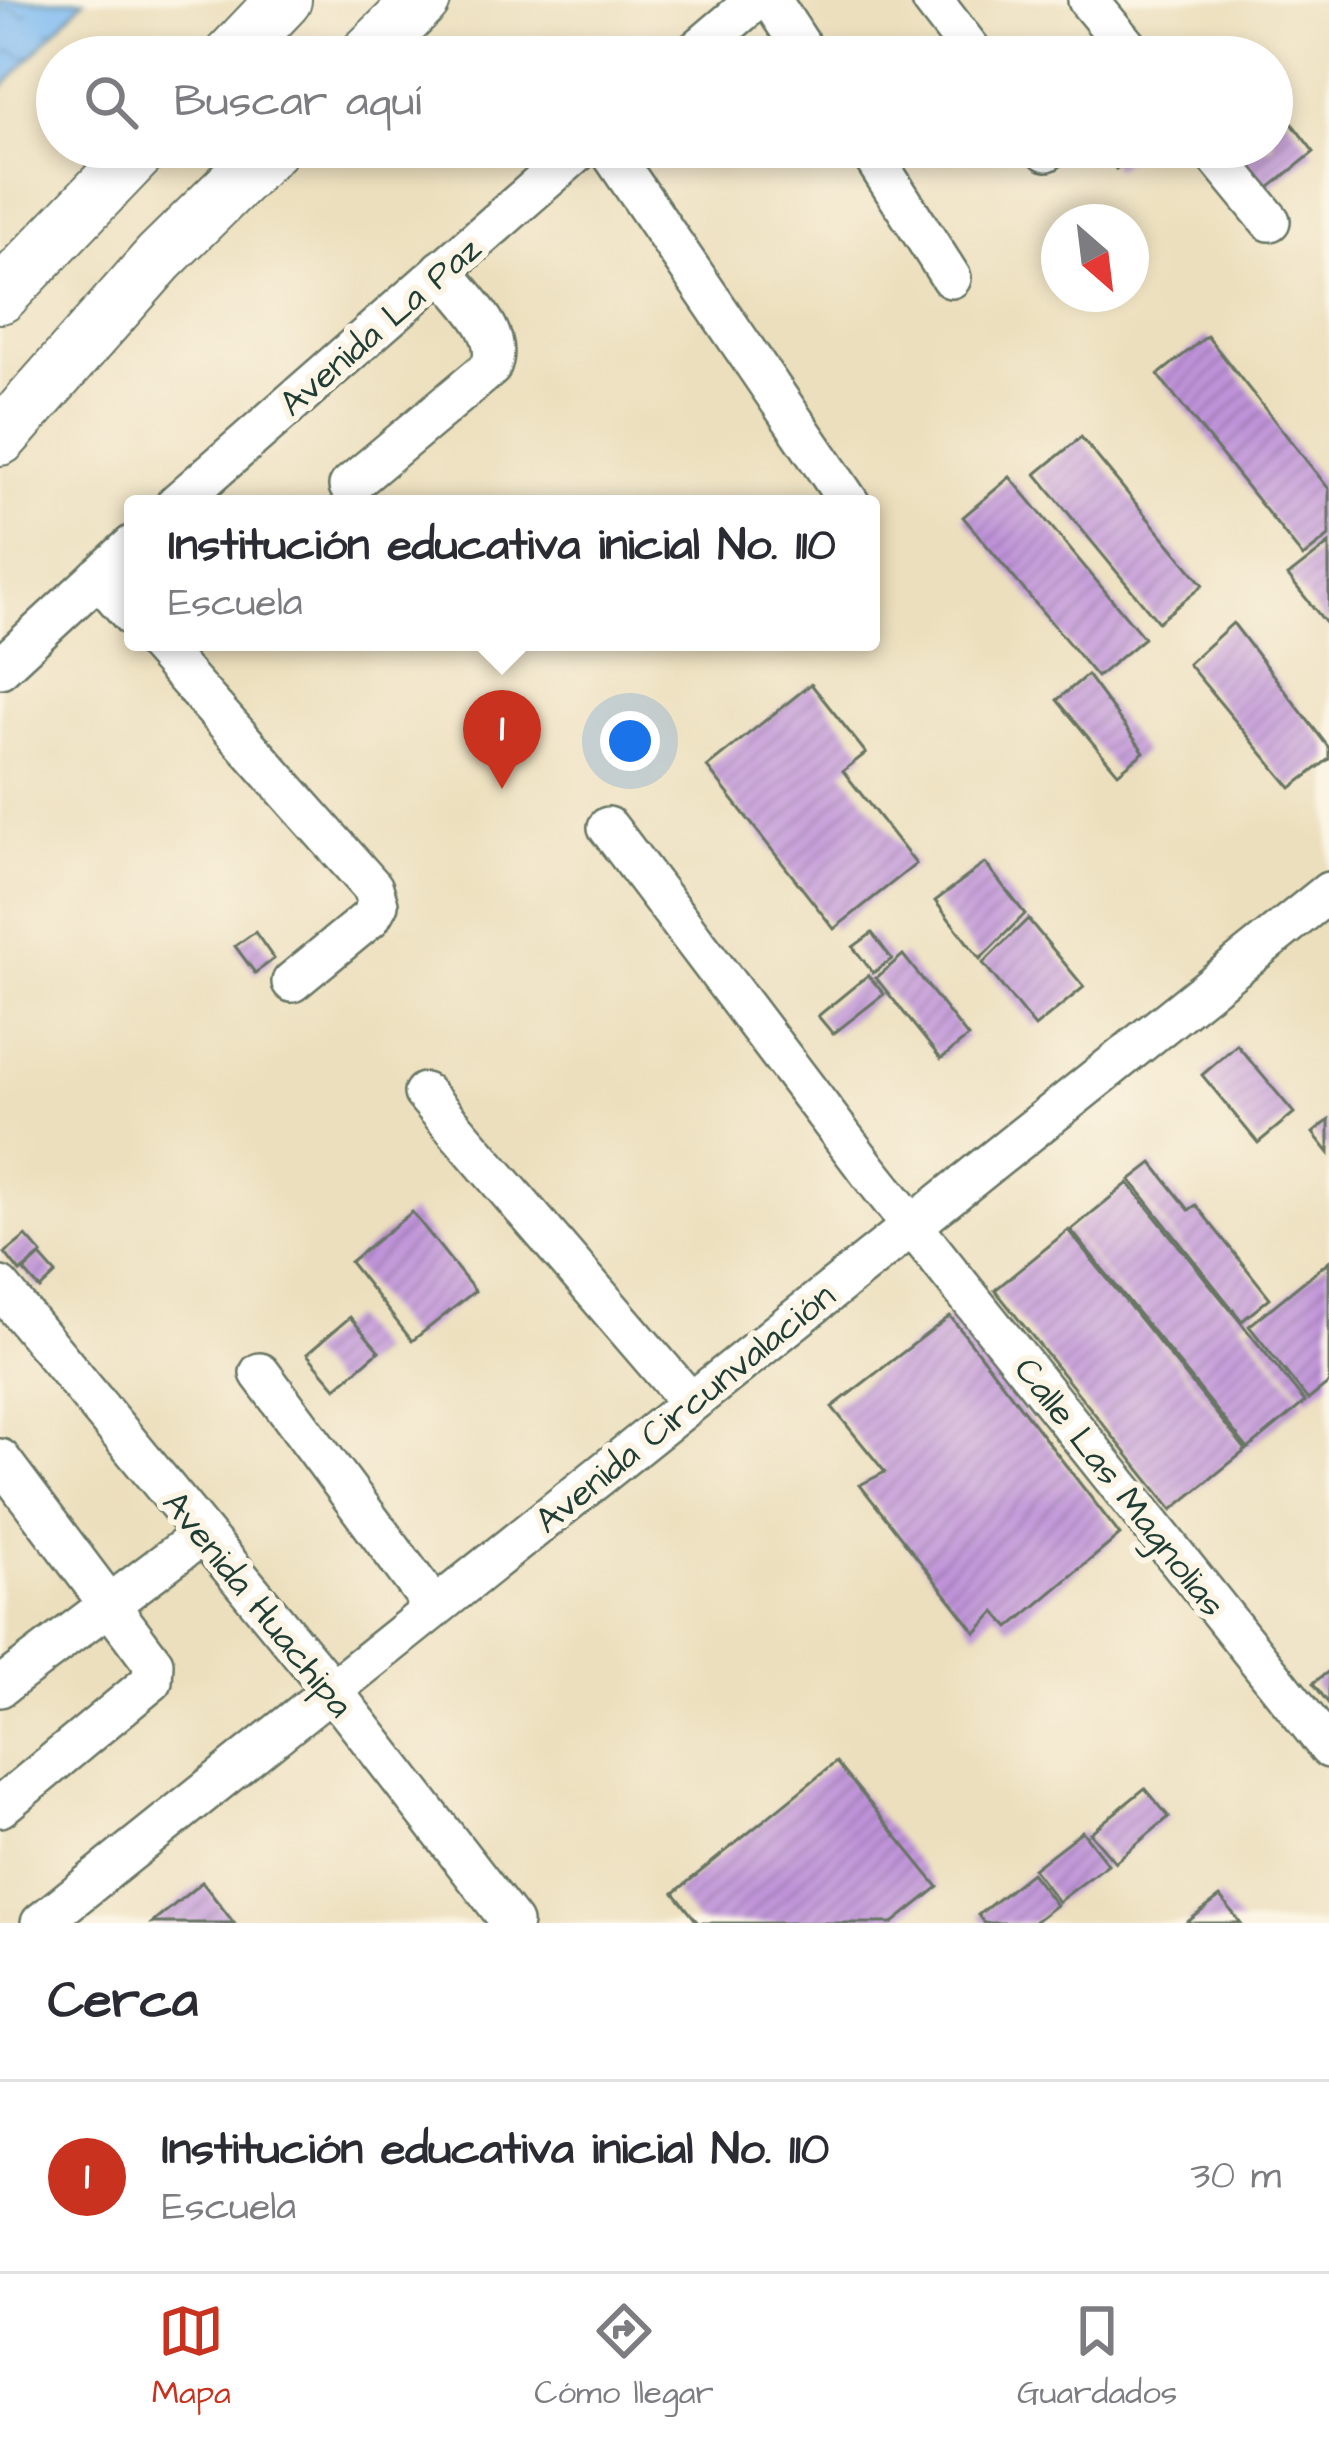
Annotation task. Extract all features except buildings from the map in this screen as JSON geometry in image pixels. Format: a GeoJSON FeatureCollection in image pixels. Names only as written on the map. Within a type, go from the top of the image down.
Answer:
{"type":"FeatureCollection","features":[{"type":"Feature","properties":{"kind":"highway"},"geometry":{"type":"LineString","coordinates":[[250,36],[284,0]]}},
{"type":"Feature","properties":{"kind":"highway"},"geometry":{"type":"LineString","coordinates":[[386,36],[423,0]]}},
{"type":"Feature","properties":{"kind":"highway"},"geometry":{"type":"LineString","coordinates":[[0,296],[123,168]]}},
{"type":"Feature","properties":{"kind":"highway"},"geometry":{"type":"LineString","coordinates":[[0,438],[159,258],[251,168]]}},
{"type":"Feature","properties":{"kind":"street"},"geometry":{"type":"LineString","coordinates":[[714,36],[756,0]]}},
{"type":"Feature","properties":{"kind":"street"},"geometry":{"type":"LineString","coordinates":[[772,0],[795,36]]}},
{"type":"Feature","properties":{"kind":"street"},"geometry":{"type":"LineString","coordinates":[[932,0],[960,36]]}},
{"type":"Feature","properties":{"kind":"street"},"geometry":{"type":"LineString","coordinates":[[1088,0],[1118,36]]}},
{"type":"Feature","properties":{"kind":"street","name":"Avenida La Paz"},"geometry":{"type":"LineString","coordinates":[[186,495],[559,168]]}},
{"type":"Feature","properties":{"kind":"street"},"geometry":{"type":"LineString","coordinates":[[621,168],[844,495]]}},
{"type":"Feature","properties":{"kind":"street"},"geometry":{"type":"LineString","coordinates":[[880,168],[951,278]]}},
{"type":"Feature","properties":{"kind":"street"},"geometry":{"type":"LineString","coordinates":[[1227,168],[1270,220]]}},
{"type":"Feature","properties":{"kind":"street"},"geometry":{"type":"LineString","coordinates":[[349,486],[490,368],[497,353],[494,338],[442,271]]}},
{"type":"Feature","properties":{"kind":"street"},"geometry":{"type":"LineString","coordinates":[[0,668],[124,553]]}},
{"type":"Feature","properties":{"kind":"street"},"geometry":{"type":"LineString","coordinates":[[98,578],[124,607]]}},
{"type":"Feature","properties":{"kind":"street"},"geometry":{"type":"LineString","coordinates":[[163,651],[373,888],[378,904],[370,918],[292,982]]}},
{"type":"Feature","properties":{"kind":"street","name":"Calle Las Magnolias"},"geometry":{"type":"LineString","coordinates":[[608,827],[914,1224],[1329,1748]]}},
{"type":"Feature","properties":{"kind":"street","name":"Avenida Circunvalación"},"geometry":{"type":"LineString","coordinates":[[41,1923],[1329,892]]}},
{"type":"Feature","properties":{"kind":"street"},"geometry":{"type":"LineString","coordinates":[[424,1093],[690,1402]]}},
{"type":"Feature","properties":{"kind":"street","name":"Avenida Huachipa"},"geometry":{"type":"LineString","coordinates":[[0,1287],[331,1689],[512,1923]]}},
{"type":"Feature","properties":{"kind":"street"},"geometry":{"type":"LineString","coordinates":[[260,1373],[434,1607]]}},
{"type":"Feature","properties":{"kind":"street"},"geometry":{"type":"LineString","coordinates":[[0,1459],[146,1647],[153,1663],[152,1681],[0,1807]]}},
{"type":"Feature","properties":{"kind":"street"},"geometry":{"type":"LineString","coordinates":[[0,1687],[203,1534]]}},
{"type":"Feature","properties":{"kind":"water"},"geometry":{"type":"Polygon","coordinates":[[[0,0],[84,0],[50,36],[36,36],[36,51],[0,90],[0,0]]]}},
{"type":"Feature","properties":{"kind":"place","name":"Institución educativa inicial No. 110"},"geometry":{"type":"Point","coordinates":[502,789]}}]}
